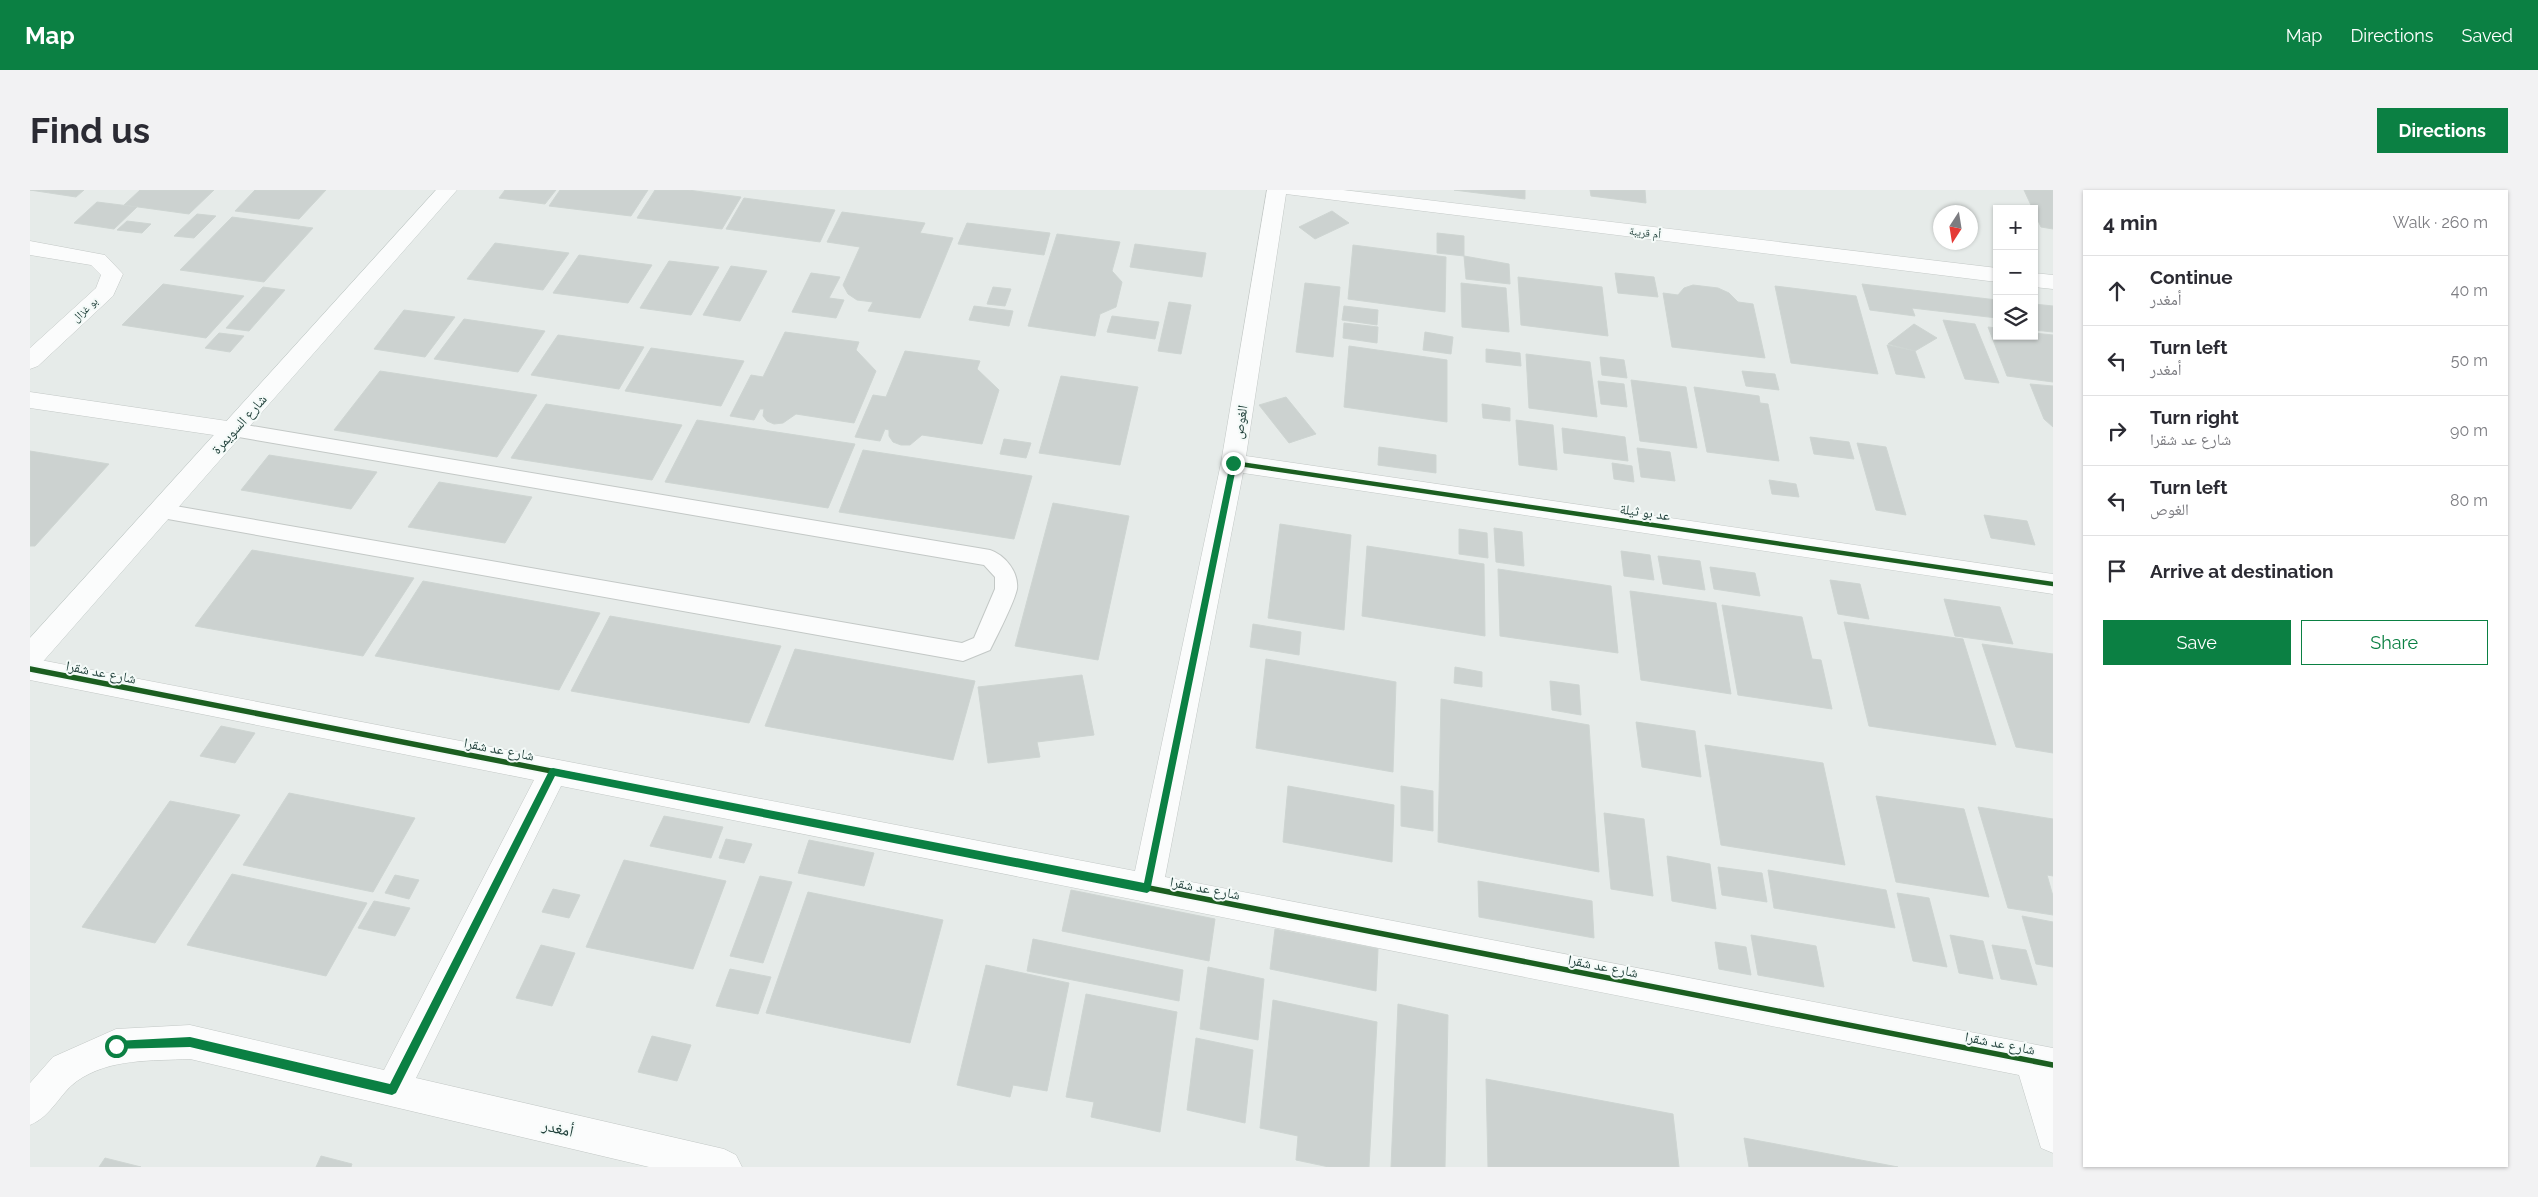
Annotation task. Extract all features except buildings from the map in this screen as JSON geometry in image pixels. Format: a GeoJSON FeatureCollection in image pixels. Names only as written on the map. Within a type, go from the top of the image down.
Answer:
{"type":"FeatureCollection","features":[{"type":"Feature","properties":{"kind":"street","name":"شارع السويمرة"},"geometry":{"type":"LineString","coordinates":[[30,657],[158,511],[234,430],[447,190]]}},
{"type":"Feature","properties":{"kind":"street","name":"الغوص"},"geometry":{"type":"LineString","coordinates":[[1147,888],[1233,463],[1277,190]]}},
{"type":"Feature","properties":{"kind":"street","name":"أم قريبة"},"geometry":{"type":"LineString","coordinates":[[1293,190],[1993,275]]}},
{"type":"Feature","properties":{"kind":"street","name":"بو غزال"},"geometry":{"type":"LineString","coordinates":[[30,248],[98,260],[112,274],[105,291],[30,361]]}},
{"type":"Feature","properties":{"kind":"street"},"geometry":{"type":"LineString","coordinates":[[2038,280],[2053,282]]}},
{"type":"Feature","properties":{"kind":"street"},"geometry":{"type":"LineString","coordinates":[[30,400],[234,430]]}},
{"type":"Feature","properties":{"kind":"street","name":"عد بو ثيلة"},"geometry":{"type":"LineString","coordinates":[[1233,463],[2053,584]]}},
{"type":"Feature","properties":{"kind":"street","name":"شارع عد شقرا"},"geometry":{"type":"LineString","coordinates":[[30,669],[2042,1063]]}},
{"type":"Feature","properties":{"kind":"street"},"geometry":{"type":"LineString","coordinates":[[392,1090],[553,772]]}},
{"type":"Feature","properties":{"kind":"street","name":"أمغدر"},"geometry":{"type":"LineString","coordinates":[[30,1108],[65,1069],[116,1046],[190,1042],[724,1167]]}},
{"type":"Feature","properties":{"kind":"street"},"geometry":{"type":"LineString","coordinates":[[2042,1063],[2053,1136]]}},
{"type":"Feature","properties":{"kind":"lane"},"geometry":{"type":"LineString","coordinates":[[158,511],[963,652],[982,644],[1006,589],[1005,574],[990,558],[234,430]]}},
{"type":"Feature","properties":{"kind":"cycle path"},"geometry":{"type":"LineString","coordinates":[[1233,463],[2053,584]]}},
{"type":"Feature","properties":{"kind":"cycle path"},"geometry":{"type":"LineString","coordinates":[[30,669],[2053,1065]]}},
{"type":"Feature","properties":{"kind":"route"},"geometry":{"type":"LineString","coordinates":[[116,1046],[190,1042],[392,1090],[553,772],[1147,888],[1233,463]]}}]}
